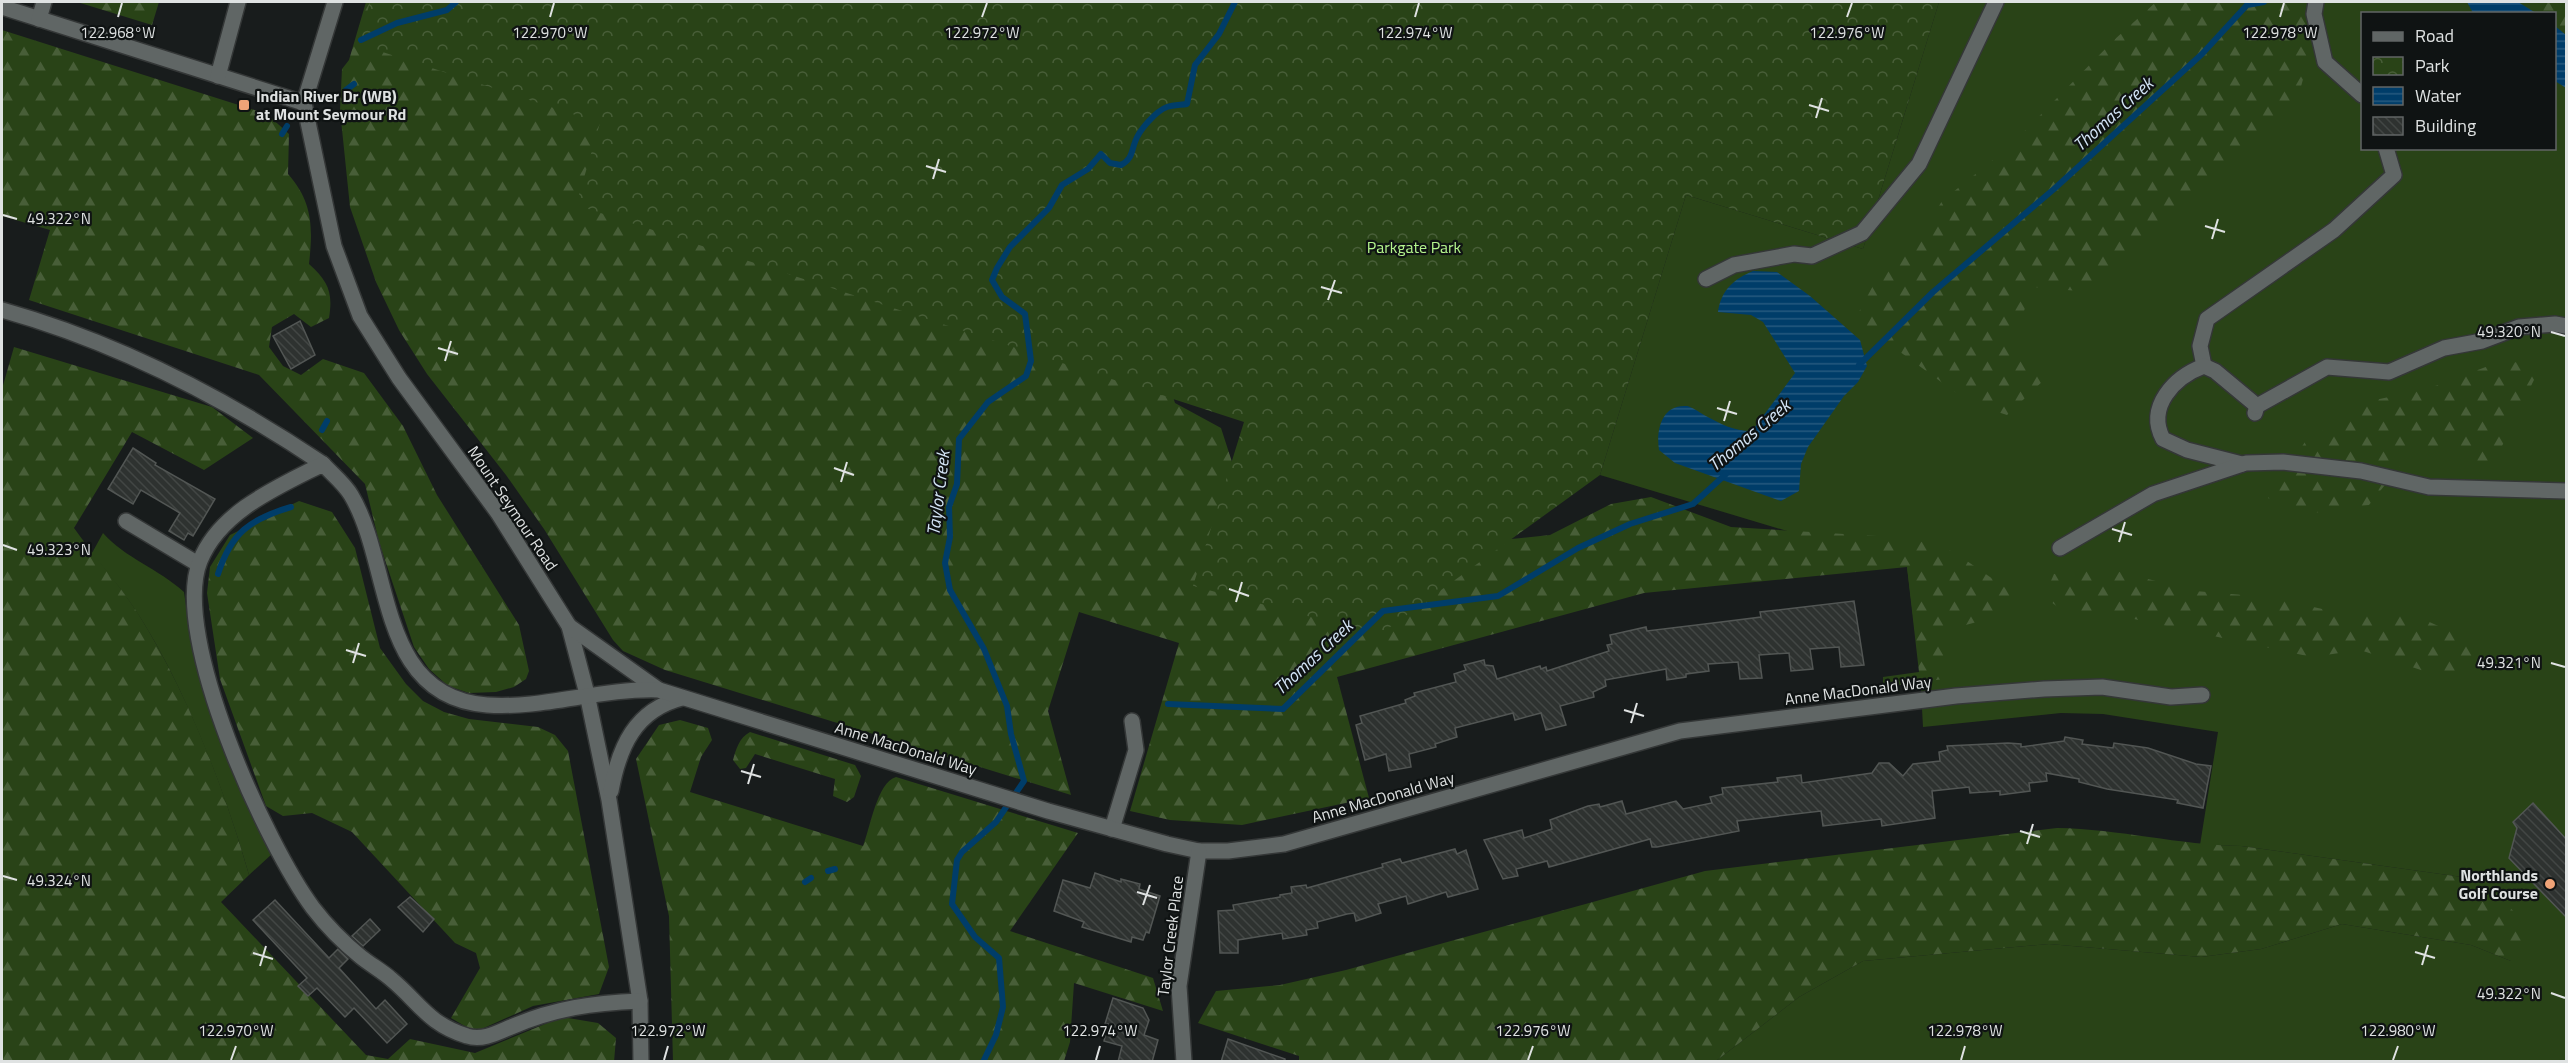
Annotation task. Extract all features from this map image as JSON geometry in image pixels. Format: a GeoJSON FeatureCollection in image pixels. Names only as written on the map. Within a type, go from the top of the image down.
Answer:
{"type":"FeatureCollection","features":[{"type":"Feature","properties":{"kind":"street"},"geometry":{"type":"LineString","coordinates":[[39,19],[44,2]]}},
{"type":"Feature","properties":{"kind":"street"},"geometry":{"type":"LineString","coordinates":[[218,76],[238,2]]}},
{"type":"Feature","properties":{"kind":"street","name":"Mount Seymour Road"},"geometry":{"type":"LineString","coordinates":[[335,2],[304,103],[334,246],[360,316],[399,378],[498,513],[569,626],[587,694],[609,800],[640,1001],[641,1062]]}},
{"type":"Feature","properties":{"kind":"street"},"geometry":{"type":"LineString","coordinates":[[1706,279],[1734,265],[1794,254],[1812,256],[1862,233],[1919,164],[1996,2]]}},
{"type":"Feature","properties":{"kind":"street"},"geometry":{"type":"LineString","coordinates":[[2316,4],[2314,14],[2325,62],[2361,94]]}},
{"type":"Feature","properties":{"kind":"street"},"geometry":{"type":"LineString","coordinates":[[2,7],[304,103]]}},
{"type":"Feature","properties":{"kind":"street"},"geometry":{"type":"LineString","coordinates":[[2204,366],[2200,346],[2207,319],[2334,230],[2394,175],[2387,150]]}},
{"type":"Feature","properties":{"kind":"street","name":"Anne MacDonald Way"},"geometry":{"type":"LineString","coordinates":[[2,310],[50,324],[157,369],[267,426],[323,464],[350,493],[360,515],[381,591],[409,660],[423,678],[450,696],[484,705],[520,705],[631,689],[659,690],[1048,811],[1199,851],[1254,849],[1284,844],[1680,731],[1956,696],[2055,688],[2102,687],[2171,697],[2202,695]]}},
{"type":"Feature","properties":{"kind":"street"},"geometry":{"type":"LineString","coordinates":[[2204,366],[2216,371],[2256,410],[2326,367],[2389,372],[2444,348],[2482,341],[2519,327],[2555,324],[2566,326]]}},
{"type":"Feature","properties":{"kind":"street"},"geometry":{"type":"LineString","coordinates":[[2204,366],[2170,389],[2164,397],[2156,420],[2159,430],[2163,439],[2187,450],[2242,464]]}},
{"type":"Feature","properties":{"kind":"street"},"geometry":{"type":"LineString","coordinates":[[2060,548],[2153,494],[2242,464],[2283,462],[2361,471],[2429,487],[2566,491]]}},
{"type":"Feature","properties":{"kind":"street"},"geometry":{"type":"LineString","coordinates":[[323,464],[253,502],[226,522],[205,549],[198,564],[195,597],[198,632],[208,681],[252,801],[287,867],[314,909],[360,957],[392,980],[427,1016],[472,1038],[495,1034],[544,1013],[595,1003],[640,1001]]}},
{"type":"Feature","properties":{"kind":"street"},"geometry":{"type":"LineString","coordinates":[[126,521],[198,564]]}},
{"type":"Feature","properties":{"kind":"street"},"geometry":{"type":"LineString","coordinates":[[569,626],[659,690]]}},
{"type":"Feature","properties":{"kind":"street"},"geometry":{"type":"LineString","coordinates":[[609,800],[615,765],[623,745],[652,711],[663,703],[684,697]]}},
{"type":"Feature","properties":{"kind":"street"},"geometry":{"type":"LineString","coordinates":[[1112,829],[1136,750],[1132,721]]}},
{"type":"Feature","properties":{"kind":"street","name":"Taylor Creek Place"},"geometry":{"type":"LineString","coordinates":[[1184,1062],[1179,986],[1199,851]]}},
{"type":"Feature","properties":{"kind":"green space"},"geometry":{"type":"Polygon","coordinates":[[[77,2],[159,2],[152,25],[77,2]]]}},
{"type":"Feature","properties":{"kind":"green space"},"geometry":{"type":"Polygon","coordinates":[[[366,2],[1353,2],[1159,354],[1175,403],[1221,428],[1242,493],[1473,543],[1550,535],[1611,504],[1651,497],[1731,527],[1910,538],[1954,552],[2013,593],[2007,614],[1943,631],[1944,679],[1883,687],[1883,677],[1919,672],[1907,567],[1644,593],[1337,677],[1369,798],[1242,825],[1170,820],[1130,811],[1179,643],[1079,612],[1048,711],[1071,795],[665,670],[623,651],[613,640],[544,529],[506,475],[427,374],[399,330],[376,282],[350,207],[340,110],[342,69],[349,60],[366,2]]]}},
{"type":"Feature","properties":{"kind":"green space","name":"Parkgate Park"},"geometry":{"type":"Polygon","coordinates":[[[370,2],[1939,2],[1863,249],[1686,195],[1600,475],[1379,635],[1193,586],[1244,422],[576,205],[600,123],[358,44],[370,2]]]}},
{"type":"Feature","properties":{"kind":"green space","name":"Northlands Golf Course"},"geometry":{"type":"Polygon","coordinates":[[[1939,2],[2566,2],[2566,1061],[1716,1061],[1799,997],[1863,961],[2049,944],[2201,957],[2261,949],[2342,924],[2471,945],[2511,961],[2483,880],[2241,846],[2200,845],[2218,732],[2103,714],[2061,713],[1923,727],[1920,672],[1907,567],[1600,475],[1686,195],[1863,249],[1939,2]]]}},
{"type":"Feature","properties":{"kind":"green space"},"geometry":{"type":"Polygon","coordinates":[[[2156,2],[2324,2],[2296,105],[2161,225],[2090,292],[2032,287],[2013,344],[2044,380],[2007,415],[1970,403],[1855,319],[1887,260],[1912,250],[1942,201],[2009,147],[2114,40],[2156,2]]]}},
{"type":"Feature","properties":{"kind":"green space"},"geometry":{"type":"Polygon","coordinates":[[[2518,2],[2566,2],[2566,35],[2556,27],[2556,12],[2534,12],[2518,2]]]}},
{"type":"Feature","properties":{"kind":"green space"},"geometry":{"type":"Polygon","coordinates":[[[2,30],[267,114],[289,134],[288,174],[307,205],[311,227],[309,264],[328,288],[330,309],[329,318],[311,327],[294,314],[272,327],[269,347],[283,366],[301,375],[323,359],[364,373],[403,426],[437,495],[519,625],[529,671],[526,679],[514,687],[496,692],[469,693],[448,686],[429,669],[414,647],[379,542],[365,484],[259,375],[29,300],[50,230],[2,216],[2,30]]]}},
{"type":"Feature","properties":{"kind":"green space"},"geometry":{"type":"Polygon","coordinates":[[[14,347],[212,407],[253,438],[204,470],[132,432],[74,528],[137,612],[172,673],[202,739],[228,808],[249,875],[221,902],[366,1055],[388,1059],[410,1039],[475,1053],[562,1017],[598,1023],[616,1038],[614,1062],[2,1062],[2,389],[14,347]]]}},
{"type":"Feature","properties":{"kind":"green space"},"geometry":{"type":"Polygon","coordinates":[[[2544,359],[2489,473],[2454,447],[2415,447],[2369,505],[2299,515],[2268,498],[2305,442],[2370,401],[2427,389],[2491,365],[2544,359]]]}},
{"type":"Feature","properties":{"kind":"green space"},"geometry":{"type":"Polygon","coordinates":[[[299,501],[332,512],[355,548],[380,648],[406,684],[423,701],[444,712],[469,719],[538,727],[555,735],[568,751],[609,967],[599,994],[533,1006],[475,1032],[451,1018],[480,968],[476,953],[455,943],[352,832],[312,813],[283,816],[266,806],[220,679],[207,593],[210,567],[230,535],[299,501]]]}},
{"type":"Feature","properties":{"kind":"green space"},"geometry":{"type":"Polygon","coordinates":[[[103,533],[121,550],[184,592],[196,661],[216,727],[241,791],[272,854],[249,875],[202,739],[171,671],[136,611],[92,553],[103,533]]]}},
{"type":"Feature","properties":{"kind":"green space"},"geometry":{"type":"Polygon","coordinates":[[[2101,567],[2195,591],[2268,597],[2336,612],[2414,615],[2467,639],[2478,660],[2455,686],[2424,671],[2360,650],[2312,657],[2120,616],[2069,615],[2044,597],[2054,574],[2101,567]]]}},
{"type":"Feature","properties":{"kind":"green space"},"geometry":{"type":"Polygon","coordinates":[[[680,720],[708,728],[712,740],[701,757],[690,792],[863,846],[879,797],[889,781],[896,777],[1078,833],[1010,931],[1153,978],[1163,1011],[1074,983],[1070,1042],[1064,1061],[673,1061],[669,916],[636,759],[659,725],[680,720]]]}},
{"type":"Feature","properties":{"kind":"green space"},"geometry":{"type":"Polygon","coordinates":[[[750,732],[855,765],[861,776],[854,797],[847,802],[833,796],[835,779],[755,754],[746,768],[740,769],[733,760],[741,741],[750,732]]]}},
{"type":"Feature","properties":{"kind":"green space"},"geometry":{"type":"Polygon","coordinates":[[[2057,828],[2241,846],[2483,880],[2524,922],[2527,955],[2511,961],[2471,945],[2342,924],[2261,949],[2201,957],[2049,944],[1863,961],[1799,997],[1716,1061],[1299,1061],[1299,1056],[1198,1023],[1216,991],[1280,985],[1346,970],[1705,871],[2057,828]]]}},
{"type":"Feature","properties":{"kind":"water"},"geometry":{"type":"Polygon","coordinates":[[[2467,2],[2518,2],[2534,12],[2472,12],[2467,2]]]}},
{"type":"Feature","properties":{"kind":"water"},"geometry":{"type":"Polygon","coordinates":[[[2556,27],[2566,35],[2566,88],[2556,82],[2556,27]]]}},
{"type":"Feature","properties":{"kind":"water"},"geometry":{"type":"Polygon","coordinates":[[[1753,271],[1777,272],[1810,296],[1860,340],[1867,366],[1858,382],[1844,396],[1808,447],[1801,464],[1799,491],[1781,501],[1675,463],[1659,450],[1658,443],[1662,420],[1671,409],[1678,407],[1687,406],[1727,426],[1752,431],[1795,373],[1763,322],[1751,315],[1718,312],[1725,291],[1740,278],[1753,271]]]}},
{"type":"Feature","properties":{"kind":"building"},"geometry":{"type":"Polygon","coordinates":[[[300,321],[315,355],[291,369],[273,336],[300,321]]]}},
{"type":"Feature","properties":{"kind":"building"},"geometry":{"type":"Polygon","coordinates":[[[133,448],[156,463],[155,465],[215,499],[193,536],[188,533],[184,540],[169,531],[180,513],[141,490],[133,504],[108,489],[133,448]]]}},
{"type":"Feature","properties":{"kind":"building"},"geometry":{"type":"Polygon","coordinates":[[[1854,601],[1864,665],[1841,667],[1839,647],[1810,649],[1813,669],[1791,671],[1789,653],[1759,655],[1762,678],[1740,679],[1738,662],[1708,664],[1709,671],[1686,674],[1686,677],[1667,680],[1666,669],[1605,680],[1606,686],[1593,692],[1594,697],[1560,706],[1566,725],[1546,730],[1541,713],[1515,720],[1513,713],[1455,728],[1457,737],[1435,744],[1436,747],[1409,754],[1411,767],[1389,771],[1386,754],[1365,760],[1356,725],[1362,723],[1360,716],[1406,703],[1405,700],[1415,696],[1414,693],[1456,682],[1454,674],[1466,670],[1464,665],[1484,660],[1485,665],[1493,666],[1497,679],[1540,666],[1541,669],[1546,667],[1547,671],[1609,651],[1607,645],[1612,644],[1610,635],[1646,627],[1647,631],[1761,617],[1760,612],[1854,601]]]}},
{"type":"Feature","properties":{"kind":"building"},"geometry":{"type":"Polygon","coordinates":[[[2065,737],[2083,740],[2082,744],[2113,748],[2114,743],[2148,748],[2196,764],[2211,766],[2203,808],[2177,803],[2178,800],[2107,789],[2079,782],[2079,779],[2046,773],[2047,781],[2029,783],[2030,791],[2000,795],[2000,791],[1970,793],[1969,787],[1932,791],[1935,818],[1882,826],[1881,819],[1823,826],[1821,811],[1737,821],[1739,831],[1657,847],[1652,847],[1650,839],[1549,867],[1547,861],[1516,869],[1518,876],[1503,879],[1484,840],[1522,830],[1524,838],[1552,829],[1550,820],[1599,804],[1600,807],[1622,801],[1626,814],[1676,801],[1683,809],[1712,803],[1710,797],[1723,794],[1722,788],[1778,782],[1777,778],[1801,775],[1802,783],[1872,773],[1879,763],[1889,763],[1903,776],[1913,764],[1940,761],[1939,752],[1948,750],[1947,746],[2008,743],[2021,744],[2021,747],[2064,741],[2065,737]]]}},
{"type":"Feature","properties":{"kind":"building","name":"Northlands Golf Course"},"geometry":{"type":"Polygon","coordinates":[[[2533,803],[2566,839],[2566,917],[2509,858],[2517,828],[2513,822],[2533,803]]]}},
{"type":"Feature","properties":{"kind":"building"},"geometry":{"type":"Polygon","coordinates":[[[1455,849],[1457,854],[1466,850],[1478,889],[1448,897],[1446,892],[1408,904],[1406,896],[1378,904],[1381,913],[1356,921],[1354,913],[1347,914],[1317,922],[1318,928],[1306,930],[1307,935],[1283,939],[1282,933],[1238,940],[1238,953],[1220,953],[1218,911],[1234,910],[1233,905],[1280,897],[1280,895],[1292,893],[1291,887],[1306,885],[1307,888],[1383,867],[1382,864],[1400,859],[1402,863],[1455,849]]]}},
{"type":"Feature","properties":{"kind":"building"},"geometry":{"type":"Polygon","coordinates":[[[1095,873],[1121,882],[1121,879],[1140,884],[1139,889],[1160,896],[1149,933],[1146,932],[1143,940],[1132,937],[1131,942],[1082,927],[1084,922],[1054,911],[1063,880],[1090,888],[1095,873]]]}},
{"type":"Feature","properties":{"kind":"building"},"geometry":{"type":"Polygon","coordinates":[[[410,897],[434,919],[423,932],[398,907],[410,897]]]}},
{"type":"Feature","properties":{"kind":"building"},"geometry":{"type":"Polygon","coordinates":[[[275,900],[329,958],[338,949],[348,959],[339,968],[376,1009],[385,1000],[407,1024],[387,1043],[354,1008],[345,1017],[317,988],[308,996],[298,986],[307,978],[253,920],[275,900]]]}},
{"type":"Feature","properties":{"kind":"building"},"geometry":{"type":"Polygon","coordinates":[[[370,919],[380,930],[363,946],[352,936],[370,919]]]}},
{"type":"Feature","properties":{"kind":"building"},"geometry":{"type":"Polygon","coordinates":[[[1113,998],[1143,1008],[1149,1020],[1144,1035],[1158,1040],[1152,1062],[1118,1062],[1122,1046],[1104,1041],[1108,1024],[1105,1024],[1113,998]]]}},
{"type":"Feature","properties":{"kind":"building"},"geometry":{"type":"Polygon","coordinates":[[[1228,1039],[1285,1059],[1285,1062],[1221,1062],[1228,1039]]]}},
{"type":"Feature","properties":{"kind":"waterway"},"geometry":{"type":"LineString","coordinates":[[361,40],[397,23],[447,10],[456,2]]}},
{"type":"Feature","properties":{"kind":"waterway","name":"Taylor Creek"},"geometry":{"type":"LineString","coordinates":[[983,1062],[996,1035],[1003,1007],[999,958],[975,937],[952,904],[957,860],[962,852],[996,822],[1024,781],[1011,734],[1007,706],[984,649],[950,590],[945,563],[950,537],[949,507],[957,484],[959,439],[988,402],[1026,376],[1031,361],[1025,314],[1002,297],[992,280],[1010,247],[1049,208],[1062,185],[1088,169],[1101,154],[1110,163],[1121,165],[1125,163],[1131,155],[1140,132],[1153,117],[1167,107],[1187,104],[1195,65],[1219,34],[1235,2]]}},
{"type":"Feature","properties":{"kind":"waterway","name":"Thomas Creek"},"geometry":{"type":"LineString","coordinates":[[1859,365],[1933,292],[2054,189],[2202,54],[2247,5],[2264,2]]}},
{"type":"Feature","properties":{"kind":"waterway"},"geometry":{"type":"LineString","coordinates":[[346,90],[354,84]]}},
{"type":"Feature","properties":{"kind":"waterway"},"geometry":{"type":"LineString","coordinates":[[282,134],[287,126]]}},
{"type":"Feature","properties":{"kind":"waterway"},"geometry":{"type":"LineString","coordinates":[[322,430],[327,421]]}},
{"type":"Feature","properties":{"kind":"waterway","name":"Thomas Creek"},"geometry":{"type":"LineString","coordinates":[[1168,704],[1283,709],[1383,611],[1498,596],[1578,548],[1630,524],[1693,504],[1726,474]]}},
{"type":"Feature","properties":{"kind":"waterway"},"geometry":{"type":"LineString","coordinates":[[218,574],[229,548],[244,530],[264,517],[291,507]]}},
{"type":"Feature","properties":{"kind":"waterway"},"geometry":{"type":"LineString","coordinates":[[828,871],[835,869]]}},
{"type":"Feature","properties":{"kind":"waterway"},"geometry":{"type":"LineString","coordinates":[[805,882],[811,878]]}},
{"type":"Feature","properties":{"kind":"place","name":"Indian River Dr (WB) at Mount Seymour Rd"},"geometry":{"type":"Point","coordinates":[244,105]}},
{"type":"Feature","properties":{"kind":"place","name":"Northlands Golf Course"},"geometry":{"type":"Point","coordinates":[2550,884]}}]}
